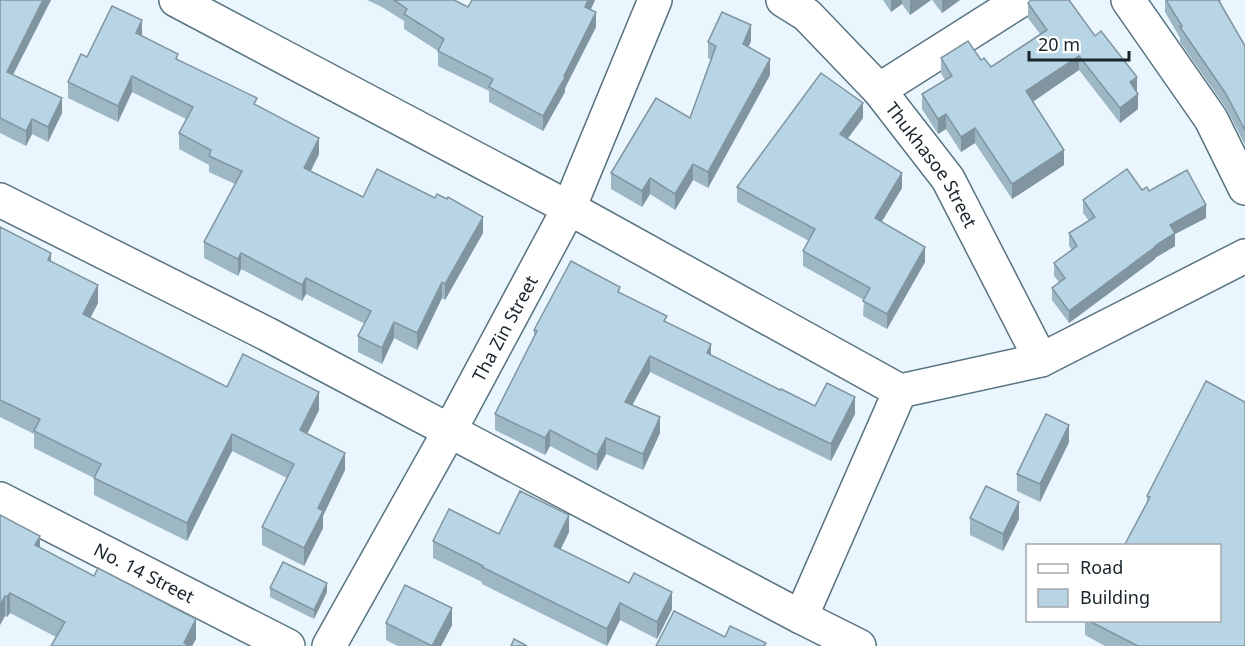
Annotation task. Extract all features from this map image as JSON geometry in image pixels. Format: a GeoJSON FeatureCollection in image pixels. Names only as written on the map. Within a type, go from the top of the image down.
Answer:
{"type":"FeatureCollection","features":[{"type":"Feature","properties":{"kind":"street"},"geometry":{"type":"LineString","coordinates":[[176,0],[570,208],[900,391],[1041,360],[1245,256]]}},
{"type":"Feature","properties":{"kind":"street","name":"Tha Zin Street"},"geometry":{"type":"LineString","coordinates":[[329,646],[450,430],[570,208],[655,0]]}},
{"type":"Feature","properties":{"kind":"street","name":"Thukhasoe Street"},"geometry":{"type":"LineString","coordinates":[[783,0],[807,15],[879,90],[948,179],[1041,360]]}},
{"type":"Feature","properties":{"kind":"street"},"geometry":{"type":"LineString","coordinates":[[879,90],[1021,0]]}},
{"type":"Feature","properties":{"kind":"street"},"geometry":{"type":"LineString","coordinates":[[1128,0],[1211,119],[1245,188]]}},
{"type":"Feature","properties":{"kind":"street"},"geometry":{"type":"LineString","coordinates":[[0,200],[267,334],[859,646]]}},
{"type":"Feature","properties":{"kind":"street"},"geometry":{"type":"LineString","coordinates":[[801,617],[900,391]]}},
{"type":"Feature","properties":{"kind":"street","name":"No. 14 Street"},"geometry":{"type":"LineString","coordinates":[[0,499],[288,646]]}},
{"type":"Feature","properties":{"kind":"building"},"geometry":{"type":"Polygon","coordinates":[[[0,0],[43,0],[7,72],[62,98],[48,127],[32,119],[26,131],[0,118],[0,0]]]}},
{"type":"Feature","properties":{"kind":"building"},"geometry":{"type":"Polygon","coordinates":[[[394,0],[454,0],[468,7],[472,0],[588,0],[585,7],[596,12],[565,77],[543,116],[489,87],[493,79],[438,51],[444,39],[404,14],[407,9],[394,0]]]}},
{"type":"Feature","properties":{"kind":"building"},"geometry":{"type":"Polygon","coordinates":[[[1031,0],[1069,0],[1095,36],[1101,31],[1137,77],[1130,82],[1138,94],[1120,108],[1079,56],[1026,91],[1064,150],[1012,184],[975,128],[961,137],[946,114],[938,119],[922,94],[952,76],[941,58],[968,41],[981,60],[984,58],[991,67],[1047,30],[1028,3],[1031,0]]]}},
{"type":"Feature","properties":{"kind":"building"},"geometry":{"type":"Polygon","coordinates":[[[1166,0],[1220,0],[1245,46],[1245,130],[1226,94],[1180,27],[1182,26],[1166,0]]]}},
{"type":"Feature","properties":{"kind":"building"},"geometry":{"type":"Polygon","coordinates":[[[112,6],[142,20],[136,33],[178,54],[176,59],[257,98],[254,104],[319,138],[304,168],[363,197],[377,169],[435,198],[437,194],[447,199],[448,197],[483,217],[445,284],[442,282],[417,333],[394,322],[382,348],[358,336],[371,311],[306,278],[302,285],[241,253],[238,259],[204,242],[242,171],[209,156],[211,150],[179,133],[193,107],[132,76],[118,106],[68,82],[81,54],[87,57],[112,6]]]}},
{"type":"Feature","properties":{"kind":"building"},"geometry":{"type":"Polygon","coordinates":[[[722,12],[751,25],[743,44],[770,59],[708,172],[693,164],[675,194],[650,178],[642,191],[611,173],[656,98],[690,118],[716,46],[708,42],[722,12]]]}},
{"type":"Feature","properties":{"kind":"building"},"geometry":{"type":"Polygon","coordinates":[[[821,73],[863,103],[840,134],[902,173],[875,218],[925,247],[887,314],[863,301],[870,288],[803,251],[815,229],[737,187],[821,73]]]}},
{"type":"Feature","properties":{"kind":"building"},"geometry":{"type":"Polygon","coordinates":[[[1127,169],[1142,190],[1147,187],[1149,191],[1187,170],[1206,205],[1170,225],[1175,233],[1069,311],[1052,288],[1065,278],[1054,263],[1077,246],[1069,233],[1095,217],[1083,200],[1127,169]]]}},
{"type":"Feature","properties":{"kind":"building"},"geometry":{"type":"Polygon","coordinates":[[[0,227],[51,253],[48,260],[98,285],[83,314],[227,387],[243,354],[319,392],[300,430],[345,453],[318,508],[323,511],[304,548],[262,527],[294,464],[232,434],[187,523],[94,478],[101,464],[34,431],[40,419],[0,400],[0,227]]]}},
{"type":"Feature","properties":{"kind":"building"},"geometry":{"type":"Polygon","coordinates":[[[571,261],[620,287],[618,292],[667,316],[664,321],[711,344],[707,353],[780,390],[815,406],[827,383],[855,397],[831,444],[650,356],[625,402],[660,417],[643,454],[606,438],[597,455],[550,430],[545,438],[495,414],[537,331],[534,330],[571,261]]]}},
{"type":"Feature","properties":{"kind":"building"},"geometry":{"type":"Polygon","coordinates":[[[1206,381],[1245,402],[1245,646],[1138,646],[1091,622],[1221,622],[1221,544],[1125,544],[1150,497],[1147,496],[1206,381]]]}},
{"type":"Feature","properties":{"kind":"building"},"geometry":{"type":"Polygon","coordinates":[[[1046,414],[1069,425],[1040,484],[1017,474],[1046,414]]]}},
{"type":"Feature","properties":{"kind":"building"},"geometry":{"type":"Polygon","coordinates":[[[986,486],[1019,502],[1003,534],[970,518],[986,486]]]}},
{"type":"Feature","properties":{"kind":"building"},"geometry":{"type":"Polygon","coordinates":[[[520,491],[569,515],[554,546],[629,583],[634,573],[672,592],[657,622],[620,603],[607,629],[433,541],[449,509],[499,534],[520,491]]]}},
{"type":"Feature","properties":{"kind":"building"},"geometry":{"type":"Polygon","coordinates":[[[0,515],[40,536],[35,545],[94,576],[98,568],[196,619],[184,643],[190,646],[51,646],[65,622],[10,593],[7,597],[5,596],[0,605],[0,515]]]}},
{"type":"Feature","properties":{"kind":"building"},"geometry":{"type":"Polygon","coordinates":[[[283,562],[327,583],[314,610],[270,588],[283,562]]]}},
{"type":"Feature","properties":{"kind":"building"},"geometry":{"type":"Polygon","coordinates":[[[405,585],[452,608],[432,646],[386,623],[405,585]]]}},
{"type":"Feature","properties":{"kind":"building"},"geometry":{"type":"Polygon","coordinates":[[[674,611],[725,637],[730,626],[766,643],[764,646],[656,646],[674,611]]]}},
{"type":"Feature","properties":{"kind":"building"},"geometry":{"type":"Polygon","coordinates":[[[514,639],[527,646],[511,646],[514,639]]]}}]}
